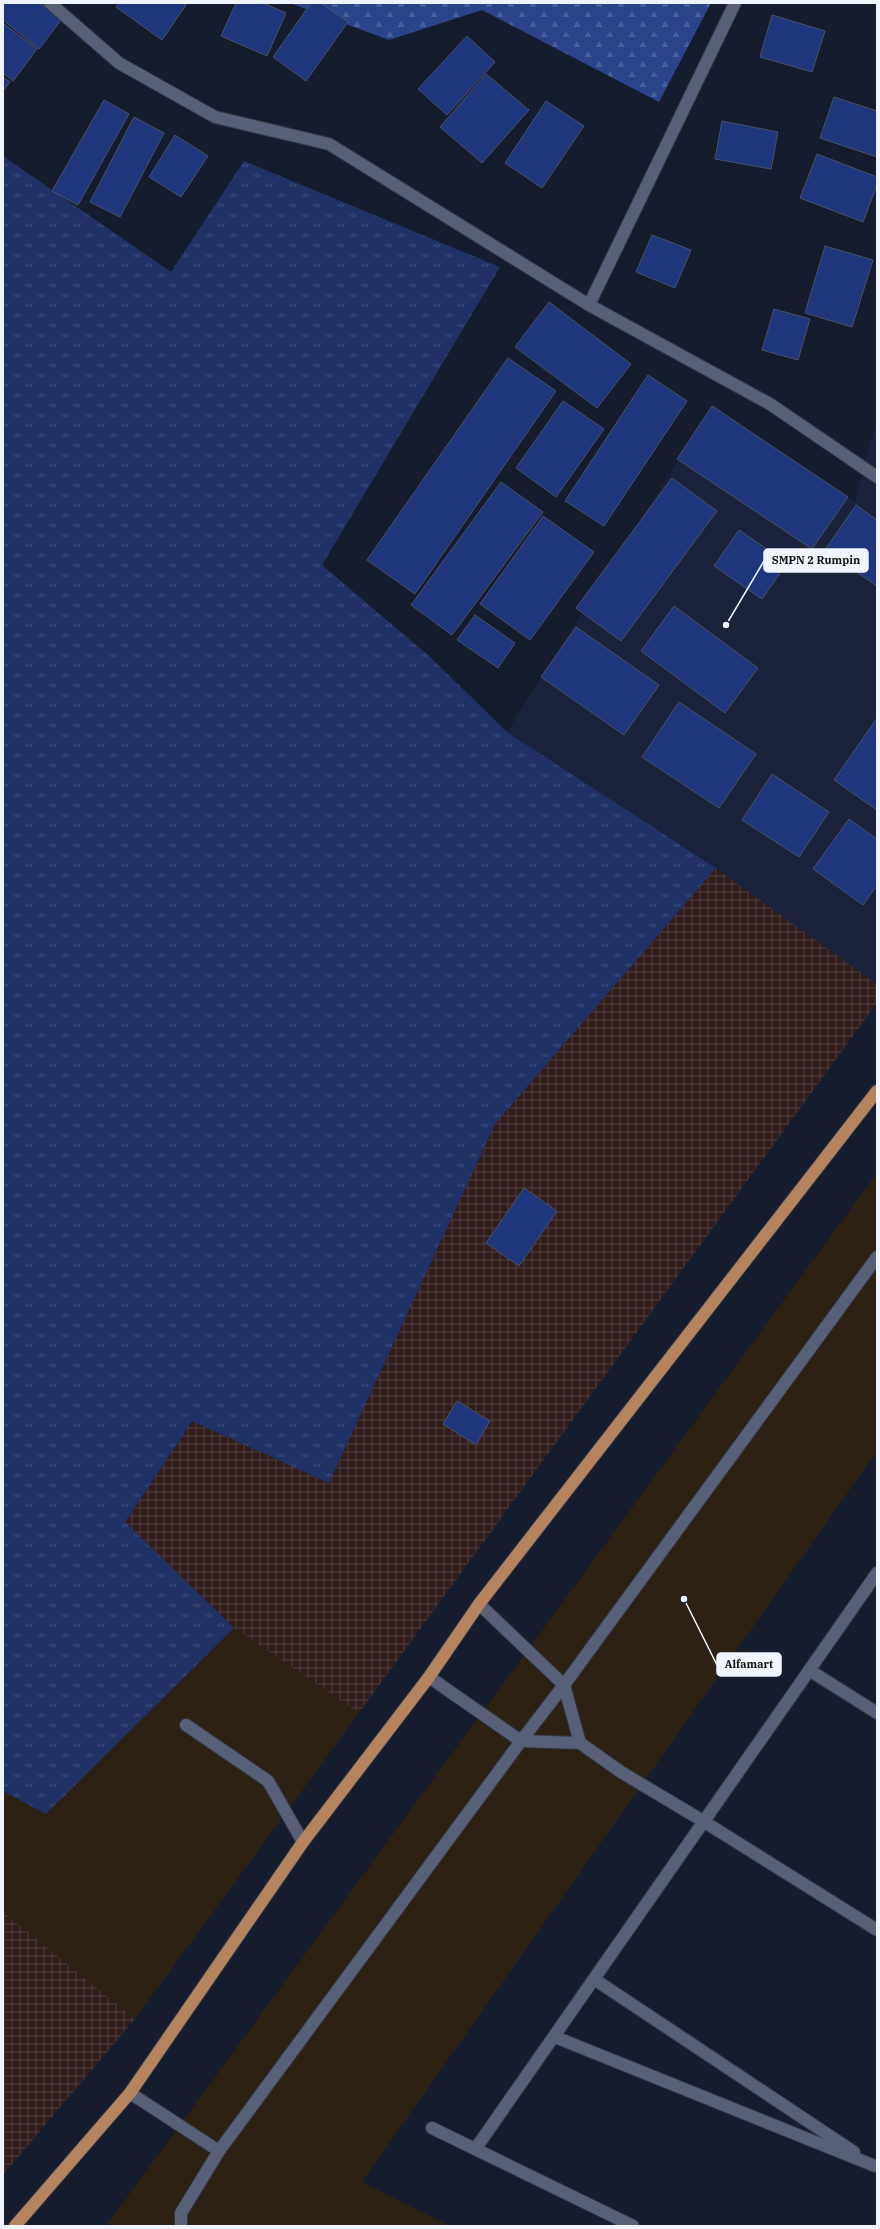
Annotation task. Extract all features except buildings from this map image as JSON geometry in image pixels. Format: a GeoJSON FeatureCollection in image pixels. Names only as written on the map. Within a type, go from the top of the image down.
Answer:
{"type":"FeatureCollection","features":[{"type":"Feature","properties":{"kind":"main road"},"geometry":{"type":"LineString","coordinates":[[15,2226],[130,2093],[303,1842],[429,1677],[479,1604],[877,1091]]}},
{"type":"Feature","properties":{"kind":"street"},"geometry":{"type":"LineString","coordinates":[[50,3],[119,63],[215,117],[329,144],[589,305],[770,404],[877,477]]}},
{"type":"Feature","properties":{"kind":"street"},"geometry":{"type":"LineString","coordinates":[[589,305],[735,3]]}},
{"type":"Feature","properties":{"kind":"street"},"geometry":{"type":"LineString","coordinates":[[182,2226],[181,2213],[219,2150],[564,1685],[877,1257]]}},
{"type":"Feature","properties":{"kind":"street"},"geometry":{"type":"LineString","coordinates":[[476,2148],[555,2037],[877,1572]]}},
{"type":"Feature","properties":{"kind":"street"},"geometry":{"type":"LineString","coordinates":[[479,1604],[564,1685],[580,1743]]}},
{"type":"Feature","properties":{"kind":"street"},"geometry":{"type":"LineString","coordinates":[[809,1670],[877,1713]]}},
{"type":"Feature","properties":{"kind":"street"},"geometry":{"type":"LineString","coordinates":[[429,1677],[521,1741],[580,1743],[621,1772],[704,1821],[877,1930]]}},
{"type":"Feature","properties":{"kind":"street"},"geometry":{"type":"LineString","coordinates":[[186,1725],[268,1781],[303,1842]]}},
{"type":"Feature","properties":{"kind":"street"},"geometry":{"type":"LineString","coordinates":[[594,1979],[876,2167]]}},
{"type":"Feature","properties":{"kind":"street"},"geometry":{"type":"LineString","coordinates":[[555,2037],[876,2167]]}},
{"type":"Feature","properties":{"kind":"street"},"geometry":{"type":"LineString","coordinates":[[130,2093],[219,2150]]}},
{"type":"Feature","properties":{"kind":"street"},"geometry":{"type":"LineString","coordinates":[[432,2128],[476,2148],[633,2226]]}},
{"type":"Feature","properties":{"kind":"shaded area"},"geometry":{"type":"Polygon","coordinates":[[[713,405],[855,502],[877,419],[877,984],[716,868],[507,732],[713,405]]]}},
{"type":"Feature","properties":{"kind":"shaded area"},"geometry":{"type":"Polygon","coordinates":[[[716,868],[877,984],[877,1003],[359,1713],[234,1628],[125,1522],[192,1421],[329,1483],[495,1124],[716,868]]]}},
{"type":"Feature","properties":{"kind":"shaded area"},"geometry":{"type":"Polygon","coordinates":[[[877,1173],[877,1451],[362,2182],[451,2226],[106,2226],[877,1173]]]}},
{"type":"Feature","properties":{"kind":"shaded area"},"geometry":{"type":"Polygon","coordinates":[[[234,1628],[359,1713],[135,2019],[3,1912],[3,1791],[46,1813],[234,1628]]]}},
{"type":"Feature","properties":{"kind":"shaded area"},"geometry":{"type":"Polygon","coordinates":[[[3,1912],[135,2019],[3,2175],[3,1912]]]}},
{"type":"Feature","properties":{"kind":"green space"},"geometry":{"type":"Polygon","coordinates":[[[290,3],[711,3],[659,102],[482,10],[389,40],[290,3]]]}},
{"type":"Feature","properties":{"kind":"green space"},"geometry":{"type":"Polygon","coordinates":[[[3,156],[171,272],[244,161],[500,267],[322,565],[429,656],[507,732],[716,868],[495,1124],[329,1483],[192,1421],[125,1522],[234,1628],[46,1814],[3,1791],[3,156]]]}},
{"type":"Feature","properties":{"kind":"place","name":"SMPN 2 Rumpin"},"geometry":{"type":"Point","coordinates":[726,625]}},
{"type":"Feature","properties":{"kind":"place","name":"Alfamart"},"geometry":{"type":"Point","coordinates":[684,1599]}}]}
